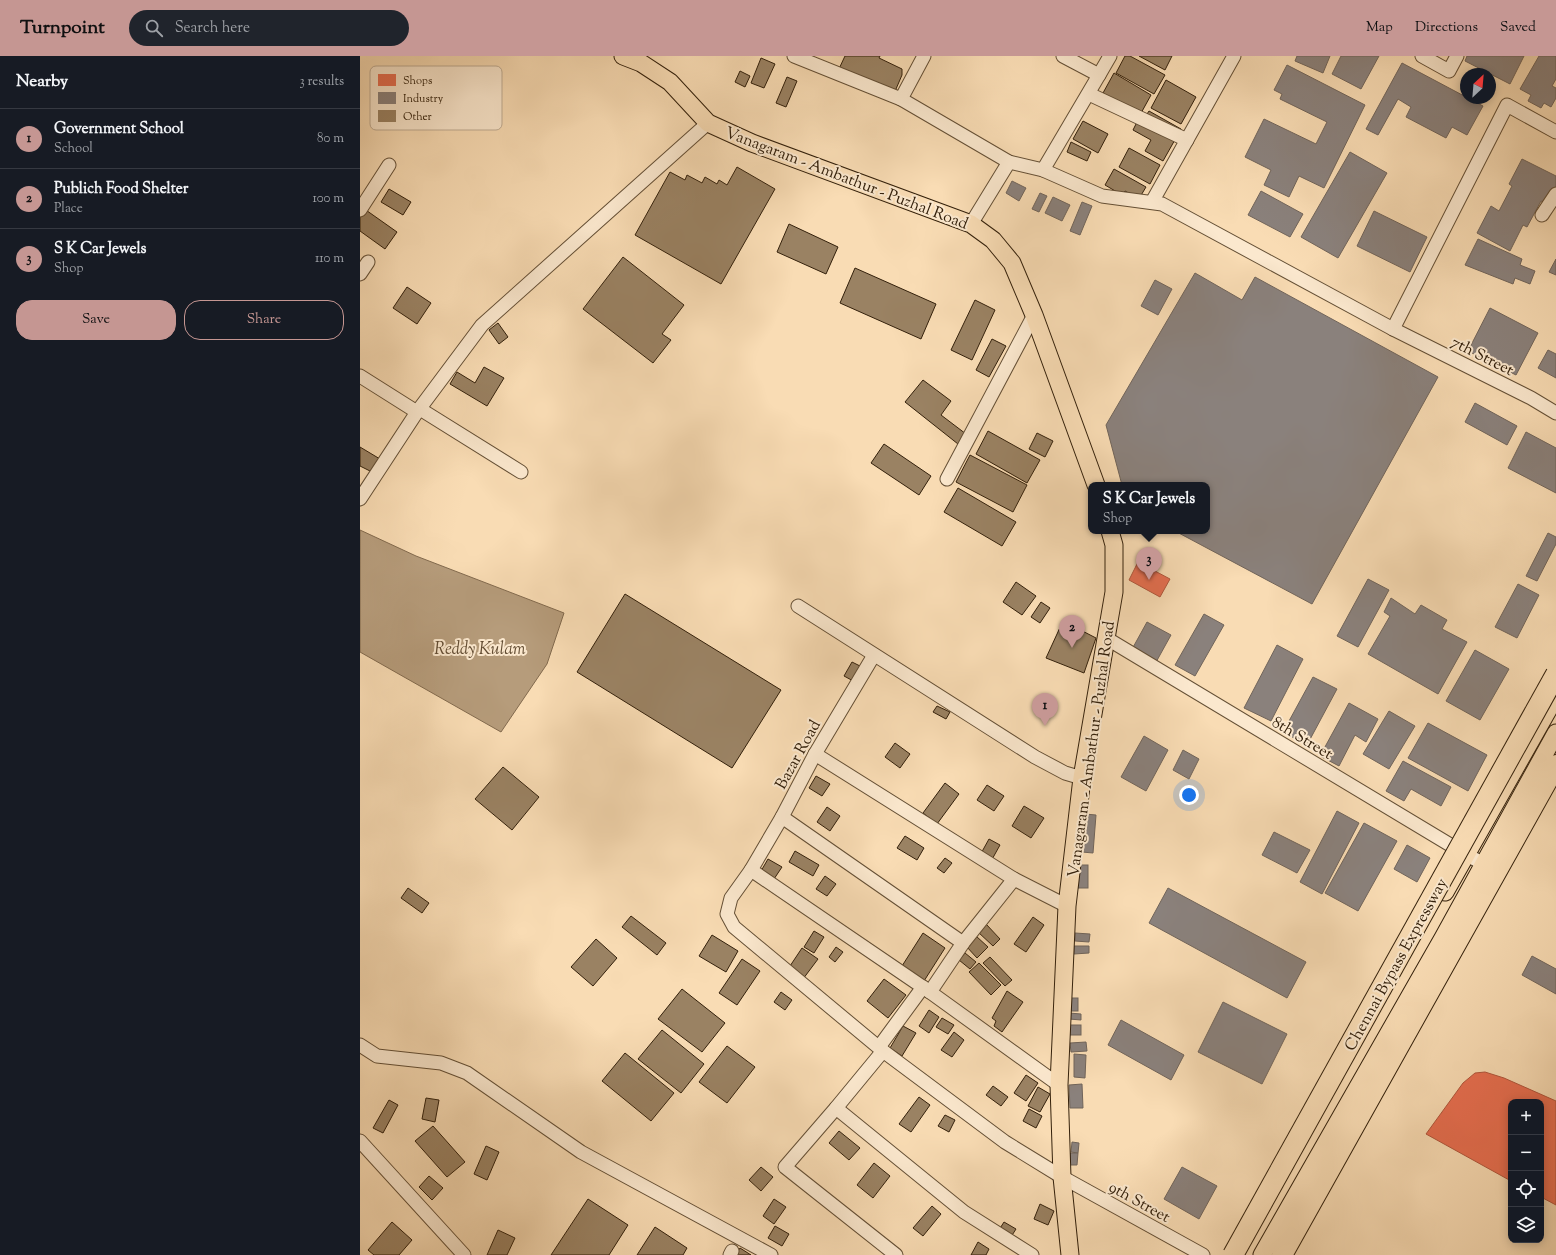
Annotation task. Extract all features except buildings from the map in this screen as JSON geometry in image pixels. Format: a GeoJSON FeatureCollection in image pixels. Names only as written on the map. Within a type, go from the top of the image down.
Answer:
{"type":"FeatureCollection","features":[{"type":"Feature","properties":{"kind":"highway","name":"Chennai Bypass Expressway"},"geometry":{"type":"LineString","coordinates":[[1233,1255],[1556,674]]}},
{"type":"Feature","properties":{"kind":"highway"},"geometry":{"type":"LineString","coordinates":[[1282,1255],[1556,765]]}},
{"type":"Feature","properties":{"kind":"main road","name":"Vanagaram - Ambathur - Puzhal Road"},"geometry":{"type":"LineString","coordinates":[[623,56],[641,63],[670,82],[708,123],[752,143],[971,224],[993,240],[1012,263],[1034,315],[1095,482]]}},
{"type":"Feature","properties":{"kind":"main road","name":"Vanagaram - Ambathur - Puzhal Road"},"geometry":{"type":"LineString","coordinates":[[1070,1255],[1062,1177],[1059,1085],[1067,906],[1082,778],[1106,638],[1115,572],[1114,545],[1111,534]]}},
{"type":"Feature","properties":{"kind":"main road"},"geometry":{"type":"LineString","coordinates":[[1241,1255],[1556,696]]}},
{"type":"Feature","properties":{"kind":"main road"},"geometry":{"type":"LineString","coordinates":[[1262,1255],[1484,864],[1556,733]]}},
{"type":"Feature","properties":{"kind":"street","name":"7th Street"},"geometry":{"type":"LineString","coordinates":[[794,56],[901,99],[1009,162],[1043,170],[1102,196],[1162,204],[1393,329],[1531,398],[1556,413]]}},
{"type":"Feature","properties":{"kind":"street"},"geometry":{"type":"LineString","coordinates":[[901,99],[924,56]]}},
{"type":"Feature","properties":{"kind":"street"},"geometry":{"type":"LineString","coordinates":[[1062,56],[1099,75]]}},
{"type":"Feature","properties":{"kind":"street"},"geometry":{"type":"LineString","coordinates":[[1043,170],[1110,56]]}},
{"type":"Feature","properties":{"kind":"street"},"geometry":{"type":"LineString","coordinates":[[1152,202],[1234,56]]}},
{"type":"Feature","properties":{"kind":"street"},"geometry":{"type":"LineString","coordinates":[[1422,56],[1449,71],[1457,56]]}},
{"type":"Feature","properties":{"kind":"street"},"geometry":{"type":"LineString","coordinates":[[1089,94],[1187,140]]}},
{"type":"Feature","properties":{"kind":"street"},"geometry":{"type":"LineString","coordinates":[[1393,329],[1507,105],[1556,132]]}},
{"type":"Feature","properties":{"kind":"street"},"geometry":{"type":"LineString","coordinates":[[360,499],[419,411],[482,325],[708,123]]}},
{"type":"Feature","properties":{"kind":"street"},"geometry":{"type":"LineString","coordinates":[[971,224],[1009,162]]}},
{"type":"Feature","properties":{"kind":"street"},"geometry":{"type":"LineString","coordinates":[[360,210],[389,165]]}},
{"type":"Feature","properties":{"kind":"street"},"geometry":{"type":"LineString","coordinates":[[1542,216],[1556,194]]}},
{"type":"Feature","properties":{"kind":"street"},"geometry":{"type":"LineString","coordinates":[[360,274],[368,262]]}},
{"type":"Feature","properties":{"kind":"street"},"geometry":{"type":"LineString","coordinates":[[947,479],[1034,315]]}},
{"type":"Feature","properties":{"kind":"street"},"geometry":{"type":"LineString","coordinates":[[360,376],[521,472]]}},
{"type":"Feature","properties":{"kind":"street"},"geometry":{"type":"LineString","coordinates":[[798,606],[1035,757],[1065,772],[1082,778]]}},
{"type":"Feature","properties":{"kind":"street","name":"8th Street"},"geometry":{"type":"LineString","coordinates":[[1106,638],[1467,856],[1484,864]]}},
{"type":"Feature","properties":{"kind":"street","name":"Bazar Road"},"geometry":{"type":"LineString","coordinates":[[874,655],[815,754],[782,817],[751,870],[731,898],[727,914],[734,927],[881,1049]]}},
{"type":"Feature","properties":{"kind":"street"},"geometry":{"type":"LineString","coordinates":[[815,754],[1014,879],[1067,906]]}},
{"type":"Feature","properties":{"kind":"street"},"geometry":{"type":"LineString","coordinates":[[782,817],[963,943]]}},
{"type":"Feature","properties":{"kind":"street"},"geometry":{"type":"LineString","coordinates":[[751,870],[927,989],[1059,1085]]}},
{"type":"Feature","properties":{"kind":"street"},"geometry":{"type":"LineString","coordinates":[[896,1255],[785,1167],[836,1108],[1014,879]]}},
{"type":"Feature","properties":{"kind":"street"},"geometry":{"type":"LineString","coordinates":[[360,1046],[378,1056],[441,1063],[467,1073],[581,1152],[771,1255]]}},
{"type":"Feature","properties":{"kind":"street","name":"9th Street"},"geometry":{"type":"LineString","coordinates":[[881,1049],[1005,1142],[1062,1177],[1203,1255]]}},
{"type":"Feature","properties":{"kind":"street"},"geometry":{"type":"LineString","coordinates":[[836,1108],[964,1212],[1032,1255]]}},
{"type":"Feature","properties":{"kind":"street"},"geometry":{"type":"LineString","coordinates":[[360,1141],[464,1255]]}},
{"type":"Feature","properties":{"kind":"water","name":"Reddy Kulam"},"geometry":{"type":"Polygon","coordinates":[[[360,530],[416,556],[564,613],[547,664],[501,732],[360,652],[360,530]]]}},
{"type":"Feature","properties":{"kind":"place","name":"S K Car Jewels"},"geometry":{"type":"Point","coordinates":[1149,580]}},
{"type":"Feature","properties":{"kind":"place","name":"Publich Food Shelter"},"geometry":{"type":"Point","coordinates":[1072,648]}},
{"type":"Feature","properties":{"kind":"place","name":"Government School"},"geometry":{"type":"Point","coordinates":[1045,726]}}]}
